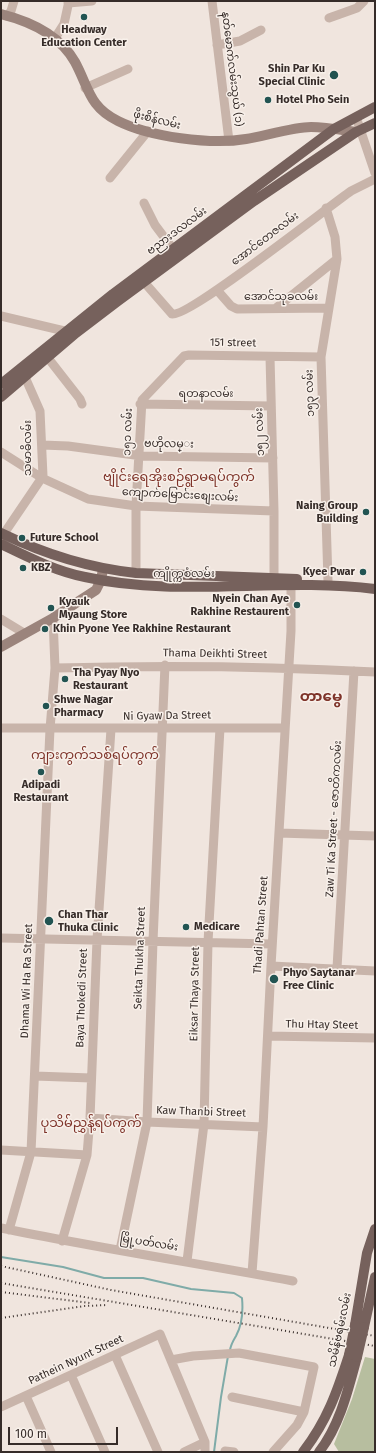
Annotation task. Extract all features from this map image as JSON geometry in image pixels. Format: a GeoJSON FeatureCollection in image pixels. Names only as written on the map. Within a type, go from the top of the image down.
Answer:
{"type":"FeatureCollection","features":[{"type":"Feature","properties":{"kind":"main road","name":"ဖိုးစိန်လမ်း"},"geometry":{"type":"LineString","coordinates":[[4,15],[35,26],[55,38],[75,62],[92,101],[103,113],[120,122],[172,137],[230,141],[244,140],[310,127],[359,131]]}},
{"type":"Feature","properties":{"kind":"main road","name":"ဗညားဒလလမ်း"},"geometry":{"type":"LineString","coordinates":[[1,384],[48,358],[76,333],[144,282],[334,129],[375,107]]}},
{"type":"Feature","properties":{"kind":"main road","name":"ဗညားဒလလမ်း"},"geometry":{"type":"LineString","coordinates":[[1,397],[21,374],[65,331],[173,248],[359,131],[375,123]]}},
{"type":"Feature","properties":{"kind":"main road"},"geometry":{"type":"LineString","coordinates":[[310,127],[316,133],[316,143]]}},
{"type":"Feature","properties":{"kind":"main road","name":"ကျိုက္ကစံလမ်း"},"geometry":{"type":"LineString","coordinates":[[2,537],[62,571],[101,580],[144,586],[328,581],[375,584]]}},
{"type":"Feature","properties":{"kind":"main road","name":"ကျိုက္ကစံလမ်း"},"geometry":{"type":"LineString","coordinates":[[2,537],[63,558],[104,569],[136,573],[274,579],[291,583],[375,589]]}},
{"type":"Feature","properties":{"kind":"main road"},"geometry":{"type":"LineString","coordinates":[[1,647],[52,618],[96,590],[104,569]]}},
{"type":"Feature","properties":{"kind":"main road","name":"သမိန်ဗရမ်းလမ်း"},"geometry":{"type":"LineString","coordinates":[[303,1452],[316,1435],[330,1409],[353,1356],[359,1326],[367,1253],[375,1229]]}},
{"type":"Feature","properties":{"kind":"main road"},"geometry":{"type":"LineString","coordinates":[[359,1326],[375,1277]]}},
{"type":"Feature","properties":{"kind":"main road"},"geometry":{"type":"LineString","coordinates":[[319,1452],[326,1443],[341,1412],[353,1356]]}},
{"type":"Feature","properties":{"kind":"main road"},"geometry":{"type":"LineString","coordinates":[[330,1409],[341,1412]]}},
{"type":"Feature","properties":{"kind":"main road"},"geometry":{"type":"LineString","coordinates":[[326,1443],[332,1452]]}},
{"type":"Feature","properties":{"kind":"street"},"geometry":{"type":"LineString","coordinates":[[4,15],[11,11],[14,1]]}},
{"type":"Feature","properties":{"kind":"street"},"geometry":{"type":"LineString","coordinates":[[55,38],[64,24],[69,2],[92,1]]}},
{"type":"Feature","properties":{"kind":"street","name":"နတ်မောက်လမ်းသွယ် (၁)"},"geometry":{"type":"LineString","coordinates":[[212,1],[230,141]]}},
{"type":"Feature","properties":{"kind":"street"},"geometry":{"type":"LineString","coordinates":[[329,18],[358,8],[364,1]]}},
{"type":"Feature","properties":{"kind":"street"},"geometry":{"type":"LineString","coordinates":[[217,45],[240,41],[261,30]]}},
{"type":"Feature","properties":{"kind":"street"},"geometry":{"type":"LineString","coordinates":[[86,88],[128,68]]}},
{"type":"Feature","properties":{"kind":"street"},"geometry":{"type":"LineString","coordinates":[[356,117],[359,131],[375,173]]}},
{"type":"Feature","properties":{"kind":"street"},"geometry":{"type":"LineString","coordinates":[[110,178],[148,131]]}},
{"type":"Feature","properties":{"kind":"street","name":"အောင်တေဇလမ်း"},"geometry":{"type":"LineString","coordinates":[[144,282],[172,314],[176,314],[217,290],[351,190],[375,179]]}},
{"type":"Feature","properties":{"kind":"street"},"geometry":{"type":"LineString","coordinates":[[144,203],[155,224],[173,248]]}},
{"type":"Feature","properties":{"kind":"street","name":"၁၅၃ လမ်း"},"geometry":{"type":"LineString","coordinates":[[326,208],[335,237],[337,259],[333,294],[328,308],[321,357],[328,581]]}},
{"type":"Feature","properties":{"kind":"street"},"geometry":{"type":"LineString","coordinates":[[276,308],[337,259]]}},
{"type":"Feature","properties":{"kind":"street","name":"အောင်သုခလမ်း"},"geometry":{"type":"LineString","coordinates":[[217,290],[233,308],[328,308]]}},
{"type":"Feature","properties":{"kind":"street"},"geometry":{"type":"LineString","coordinates":[[1,316],[76,333]]}},
{"type":"Feature","properties":{"kind":"street","name":"151 street"},"geometry":{"type":"LineString","coordinates":[[184,356],[254,355],[270,357],[321,357]]}},
{"type":"Feature","properties":{"kind":"street","name":"၁၅၁ လမ်း"},"geometry":{"type":"LineString","coordinates":[[136,573],[136,506],[140,456],[140,404],[142,400],[184,356]]}},
{"type":"Feature","properties":{"kind":"street","name":"၁၅၂ လမ်း"},"geometry":{"type":"LineString","coordinates":[[270,357],[274,511],[274,579]]}},
{"type":"Feature","properties":{"kind":"street"},"geometry":{"type":"LineString","coordinates":[[48,358],[80,399],[82,404]]}},
{"type":"Feature","properties":{"kind":"street","name":"သမာဓိလမ်း"},"geometry":{"type":"LineString","coordinates":[[2,537],[42,478],[40,411],[21,374]]}},
{"type":"Feature","properties":{"kind":"street","name":"ရတနာလမ်း"},"geometry":{"type":"LineString","coordinates":[[140,404],[271,406]]}},
{"type":"Feature","properties":{"kind":"street","name":"ဗဟိုလမ္း"},"geometry":{"type":"LineString","coordinates":[[42,445],[68,446],[140,456],[273,458]]}},
{"type":"Feature","properties":{"kind":"street","name":"ကျောက်မြောင်းစျေးလမ်း"},"geometry":{"type":"LineString","coordinates":[[1,452],[42,478],[88,499],[136,506],[274,511]]}},
{"type":"Feature","properties":{"kind":"street","name":"Thadi Pahtan Street"},"geometry":{"type":"LineString","coordinates":[[252,1273],[263,1127],[272,944],[289,668],[291,583]]}},
{"type":"Feature","properties":{"kind":"street","name":"Dhama Wi Ha Ra Street"},"geometry":{"type":"LineString","coordinates":[[5,1229],[31,1152],[50,729],[55,668],[52,618]]}},
{"type":"Feature","properties":{"kind":"street"},"geometry":{"type":"LineString","coordinates":[[1,619],[24,633]]}},
{"type":"Feature","properties":{"kind":"street","name":"Thama Deikhti Street"},"geometry":{"type":"LineString","coordinates":[[55,668],[165,665],[375,672]]}},
{"type":"Feature","properties":{"kind":"street","name":"Seikta Thukha Street"},"geometry":{"type":"LineString","coordinates":[[120,1250],[147,1122],[165,665]]}},
{"type":"Feature","properties":{"kind":"street","name":"Zaw Ti Ka Street - ဇောတိကလမ်း"},"geometry":{"type":"LineString","coordinates":[[337,968],[354,671]]}},
{"type":"Feature","properties":{"kind":"street","name":"Ni Gyaw Da Street"},"geometry":{"type":"LineString","coordinates":[[1,728],[285,728]]}},
{"type":"Feature","properties":{"kind":"street","name":"Eiksar Thaya Street"},"geometry":{"type":"LineString","coordinates":[[187,1261],[204,1124],[208,942],[220,728]]}},
{"type":"Feature","properties":{"kind":"street","name":"Baya Thokedi Street"},"geometry":{"type":"LineString","coordinates":[[62,1241],[87,1155],[90,1118],[97,940],[111,729]]}},
{"type":"Feature","properties":{"kind":"street"},"geometry":{"type":"LineString","coordinates":[[279,833],[375,836]]}},
{"type":"Feature","properties":{"kind":"street"},"geometry":{"type":"LineString","coordinates":[[1,938],[272,944]]}},
{"type":"Feature","properties":{"kind":"street"},"geometry":{"type":"LineString","coordinates":[[271,966],[375,971]]}},
{"type":"Feature","properties":{"kind":"street","name":"Thu Htay Steet"},"geometry":{"type":"LineString","coordinates":[[268,1036],[375,1038]]}},
{"type":"Feature","properties":{"kind":"street"},"geometry":{"type":"LineString","coordinates":[[35,1076],[91,1078]]}},
{"type":"Feature","properties":{"kind":"street","name":"Kaw Thanbi Street"},"geometry":{"type":"LineString","coordinates":[[90,1118],[263,1127]]}},
{"type":"Feature","properties":{"kind":"street"},"geometry":{"type":"LineString","coordinates":[[1,1150],[87,1155]]}},
{"type":"Feature","properties":{"kind":"street","name":"မြို့ပတ်လမ်း"},"geometry":{"type":"LineString","coordinates":[[5,1229],[62,1241],[187,1261],[293,1281]]}},
{"type":"Feature","properties":{"kind":"street","name":"Pathein Nyunt Street"},"geometry":{"type":"LineString","coordinates":[[1,1407],[160,1334],[171,1360]]}},
{"type":"Feature","properties":{"kind":"street"},"geometry":{"type":"LineString","coordinates":[[205,1452],[205,1442],[171,1360],[193,1356],[238,1353],[314,1367],[304,1412],[296,1425],[273,1452]]}},
{"type":"Feature","properties":{"kind":"street"},"geometry":{"type":"LineString","coordinates":[[115,1355],[158,1452]]}},
{"type":"Feature","properties":{"kind":"street"},"geometry":{"type":"LineString","coordinates":[[71,1375],[105,1452]]}},
{"type":"Feature","properties":{"kind":"street"},"geometry":{"type":"LineString","coordinates":[[26,1396],[51,1452]]}},
{"type":"Feature","properties":{"kind":"street"},"geometry":{"type":"LineString","coordinates":[[232,1398],[304,1412]]}},
{"type":"Feature","properties":{"kind":"street"},"geometry":{"type":"LineString","coordinates":[[184,1452],[205,1442]]}},
{"type":"Feature","properties":{"kind":"green space"},"geometry":{"type":"Polygon","coordinates":[[[365,1357],[375,1359],[375,1451],[339,1452],[334,1444],[352,1399],[365,1357]]]}},
{"type":"Feature","properties":{"kind":"waterway"},"geometry":{"type":"LineString","coordinates":[[1,1257],[63,1267],[104,1278],[143,1278],[191,1289],[234,1293],[242,1298],[242,1312],[240,1327],[230,1350]]}},
{"type":"Feature","properties":{"kind":"waterway"},"geometry":{"type":"LineString","coordinates":[[214,1452],[228,1356]]}},
{"type":"Feature","properties":{"kind":"railway"},"geometry":{"type":"LineString","coordinates":[[1,1266],[111,1290],[375,1336]]}},
{"type":"Feature","properties":{"kind":"railway"},"geometry":{"type":"LineString","coordinates":[[1,1283],[375,1346]]}},
{"type":"Feature","properties":{"kind":"railway"},"geometry":{"type":"LineString","coordinates":[[1,1292],[90,1303]]}},
{"type":"Feature","properties":{"kind":"railway"},"geometry":{"type":"LineString","coordinates":[[1,1318],[85,1306],[107,1305]]}},
{"type":"Feature","properties":{"kind":"place","name":"Headway Education Center"},"geometry":{"type":"Point","coordinates":[84,17]}},
{"type":"Feature","properties":{"kind":"place","name":"Shin Par Ku Special Clinic"},"geometry":{"type":"Point","coordinates":[334,75]}},
{"type":"Feature","properties":{"kind":"place","name":"Hotel Pho Sein"},"geometry":{"type":"Point","coordinates":[268,100]}},
{"type":"Feature","properties":{"kind":"place","name":"Naing Group Building"},"geometry":{"type":"Point","coordinates":[366,512]}},
{"type":"Feature","properties":{"kind":"place","name":"Future School"},"geometry":{"type":"Point","coordinates":[22,538]}},
{"type":"Feature","properties":{"kind":"place","name":"KBZ"},"geometry":{"type":"Point","coordinates":[23,568]}},
{"type":"Feature","properties":{"kind":"place","name":"Kyee Pwar"},"geometry":{"type":"Point","coordinates":[363,572]}},
{"type":"Feature","properties":{"kind":"place","name":"Nyein Chan Aye Rakhine Restaurent"},"geometry":{"type":"Point","coordinates":[297,605]}},
{"type":"Feature","properties":{"kind":"place","name":"Kyauk Myaung Store"},"geometry":{"type":"Point","coordinates":[51,608]}},
{"type":"Feature","properties":{"kind":"place","name":"Khin Pyone Yee Rakhine Restaurant"},"geometry":{"type":"Point","coordinates":[45,629]}},
{"type":"Feature","properties":{"kind":"place","name":"Tha Pyay Nyo Restaurant"},"geometry":{"type":"Point","coordinates":[65,679]}},
{"type":"Feature","properties":{"kind":"place","name":"Shwe Nagar Pharmacy"},"geometry":{"type":"Point","coordinates":[46,706]}},
{"type":"Feature","properties":{"kind":"place","name":"Adipadi Restaurant"},"geometry":{"type":"Point","coordinates":[41,772]}},
{"type":"Feature","properties":{"kind":"place","name":"Chan Thar Thuka Clinic"},"geometry":{"type":"Point","coordinates":[49,921]}},
{"type":"Feature","properties":{"kind":"place","name":"Medicare"},"geometry":{"type":"Point","coordinates":[186,927]}},
{"type":"Feature","properties":{"kind":"place","name":"Phyo Saytanar Free Clinic"},"geometry":{"type":"Point","coordinates":[274,979]}},
{"type":"Feature","properties":{"kind":"district","name":"ဗျိုင်းရေအိုးစဉ်ရွာမရပ်ကွက်"},"geometry":{"type":"Point","coordinates":[179,477]}},
{"type":"Feature","properties":{"kind":"district","name":"တာမွေ"},"geometry":{"type":"Point","coordinates":[321,697]}},
{"type":"Feature","properties":{"kind":"district","name":"ကျားကွက်သစ်ရပ်ကွက်"},"geometry":{"type":"Point","coordinates":[95,755]}},
{"type":"Feature","properties":{"kind":"district","name":"ပုသိမ်ညွှန့်ရပ်ကွက်"},"geometry":{"type":"Point","coordinates":[91,1123]}}]}
